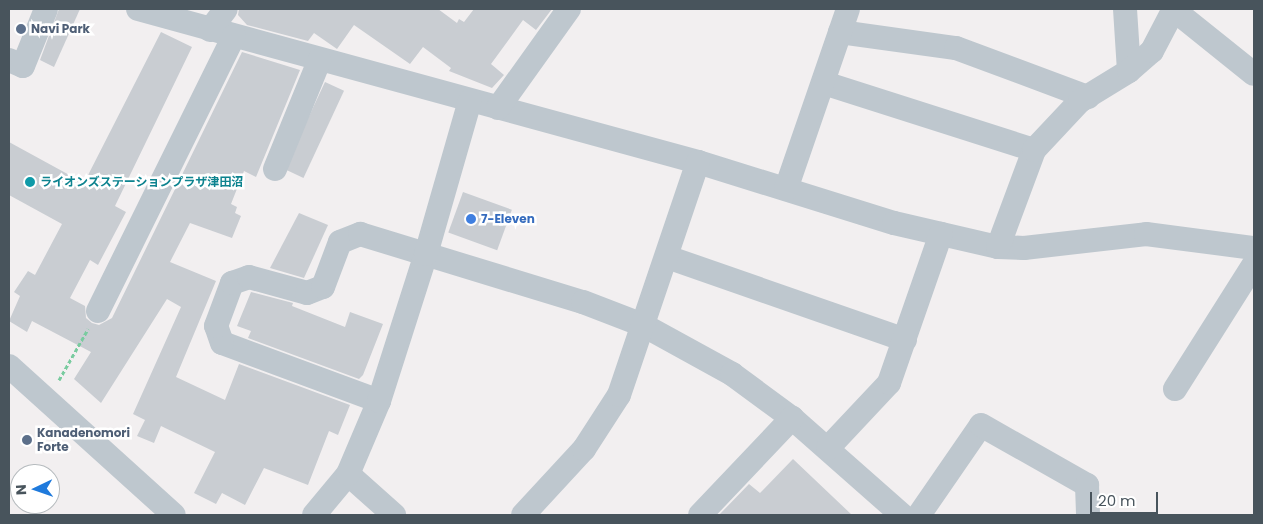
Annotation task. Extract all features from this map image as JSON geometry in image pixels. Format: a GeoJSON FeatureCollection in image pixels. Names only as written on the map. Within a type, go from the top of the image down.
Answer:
{"type":"FeatureCollection","features":[{"type":"Feature","properties":{"kind":"street"},"geometry":{"type":"LineString","coordinates":[[9,60],[23,66],[46,9]]}},
{"type":"Feature","properties":{"kind":"street"},"geometry":{"type":"LineString","coordinates":[[138,9],[698,162],[941,234],[998,247],[1024,248],[1146,234],[1254,248]]}},
{"type":"Feature","properties":{"kind":"street"},"geometry":{"type":"LineString","coordinates":[[210,30],[226,9]]}},
{"type":"Feature","properties":{"kind":"street"},"geometry":{"type":"LineString","coordinates":[[498,108],[569,9]]}},
{"type":"Feature","properties":{"kind":"street"},"geometry":{"type":"LineString","coordinates":[[786,189],[848,9]]}},
{"type":"Feature","properties":{"kind":"street"},"geometry":{"type":"LineString","coordinates":[[1125,9],[1129,71]]}},
{"type":"Feature","properties":{"kind":"street"},"geometry":{"type":"LineString","coordinates":[[998,247],[1034,150],[1088,97],[1129,71],[1152,51],[1174,9],[1254,74]]}},
{"type":"Feature","properties":{"kind":"street"},"geometry":{"type":"LineString","coordinates":[[840,32],[956,48],[1088,97]]}},
{"type":"Feature","properties":{"kind":"street"},"geometry":{"type":"LineString","coordinates":[[98,311],[234,36]]}},
{"type":"Feature","properties":{"kind":"street"},"geometry":{"type":"LineString","coordinates":[[276,169],[319,60]]}},
{"type":"Feature","properties":{"kind":"street"},"geometry":{"type":"LineString","coordinates":[[824,83],[1034,150]]}},
{"type":"Feature","properties":{"kind":"street"},"geometry":{"type":"LineString","coordinates":[[314,515],[348,474],[378,401],[426,254],[470,101]]}},
{"type":"Feature","properties":{"kind":"street"},"geometry":{"type":"LineString","coordinates":[[523,515],[584,449],[618,395],[667,257],[698,162]]}},
{"type":"Feature","properties":{"kind":"street"},"geometry":{"type":"LineString","coordinates":[[378,401],[222,343],[216,326],[232,283],[250,277],[307,293],[323,287],[340,242],[360,234],[583,302],[643,325],[732,374],[792,418],[902,515]]}},
{"type":"Feature","properties":{"kind":"street"},"geometry":{"type":"LineString","coordinates":[[828,448],[889,383],[941,234]]}},
{"type":"Feature","properties":{"kind":"street"},"geometry":{"type":"LineString","coordinates":[[667,257],[905,340]]}},
{"type":"Feature","properties":{"kind":"street"},"geometry":{"type":"LineString","coordinates":[[1175,389],[1254,264]]}},
{"type":"Feature","properties":{"kind":"street"},"geometry":{"type":"LineString","coordinates":[[9,366],[174,515]]}},
{"type":"Feature","properties":{"kind":"street"},"geometry":{"type":"LineString","coordinates":[[700,515],[792,418]]}},
{"type":"Feature","properties":{"kind":"street"},"geometry":{"type":"LineString","coordinates":[[919,515],[982,425],[1087,485],[1088,515]]}},
{"type":"Feature","properties":{"kind":"street"},"geometry":{"type":"LineString","coordinates":[[348,474],[394,515]]}},
{"type":"Feature","properties":{"kind":"path"},"geometry":{"type":"LineString","coordinates":[[59,380],[98,311]]}},
{"type":"Feature","properties":{"kind":"building"},"geometry":{"type":"Polygon","coordinates":[[[59,9],[80,9],[54,67],[40,60],[59,9]]]}},
{"type":"Feature","properties":{"kind":"building"},"geometry":{"type":"Polygon","coordinates":[[[239,9],[438,9],[457,23],[459,19],[464,22],[474,9],[552,9],[536,30],[523,20],[491,64],[504,75],[492,88],[449,71],[451,68],[423,47],[410,64],[354,25],[337,49],[314,33],[308,41],[247,25],[238,15],[239,9]]]}},
{"type":"Feature","properties":{"kind":"building"},"geometry":{"type":"Polygon","coordinates":[[[161,32],[192,47],[115,206],[126,212],[98,265],[90,260],[70,298],[85,306],[86,318],[92,323],[99,325],[112,318],[242,52],[300,70],[256,177],[244,171],[231,204],[237,207],[235,213],[241,216],[232,238],[190,223],[170,262],[216,281],[176,377],[225,400],[239,364],[350,405],[338,435],[329,431],[308,485],[264,468],[245,505],[222,493],[216,504],[194,493],[215,452],[161,426],[154,443],[137,436],[145,420],[133,414],[181,307],[167,299],[101,403],[74,379],[91,352],[32,321],[27,332],[9,321],[20,296],[14,292],[28,271],[35,275],[62,224],[9,195],[9,142],[84,183],[161,32]]]}},
{"type":"Feature","properties":{"kind":"building"},"geometry":{"type":"Polygon","coordinates":[[[325,82],[344,91],[303,178],[284,169],[325,82]]]}},
{"type":"Feature","properties":{"kind":"building"},"geometry":{"type":"Polygon","coordinates":[[[463,192],[512,210],[497,250],[448,232],[463,192]]]}},
{"type":"Feature","properties":{"kind":"building"},"geometry":{"type":"Polygon","coordinates":[[[299,213],[328,225],[304,278],[270,268],[299,213]]]}},
{"type":"Feature","properties":{"kind":"building"},"geometry":{"type":"Polygon","coordinates":[[[251,292],[293,303],[292,306],[345,327],[350,312],[383,324],[363,375],[359,379],[248,338],[251,331],[237,326],[251,292]]]}},
{"type":"Feature","properties":{"kind":"building"},"geometry":{"type":"Polygon","coordinates":[[[793,459],[852,515],[719,515],[749,484],[760,493],[793,459]]]}},
{"type":"Feature","properties":{"kind":"place","name":"Navi Park"},"geometry":{"type":"Point","coordinates":[21,29]}},
{"type":"Feature","properties":{"kind":"place","name":"ライオンズステーションプラザ津田沼"},"geometry":{"type":"Point","coordinates":[30,182]}},
{"type":"Feature","properties":{"kind":"place","name":"7-Eleven"},"geometry":{"type":"Point","coordinates":[471,219]}},
{"type":"Feature","properties":{"kind":"place","name":"Kanadenomori Forte"},"geometry":{"type":"Point","coordinates":[27,440]}}]}
